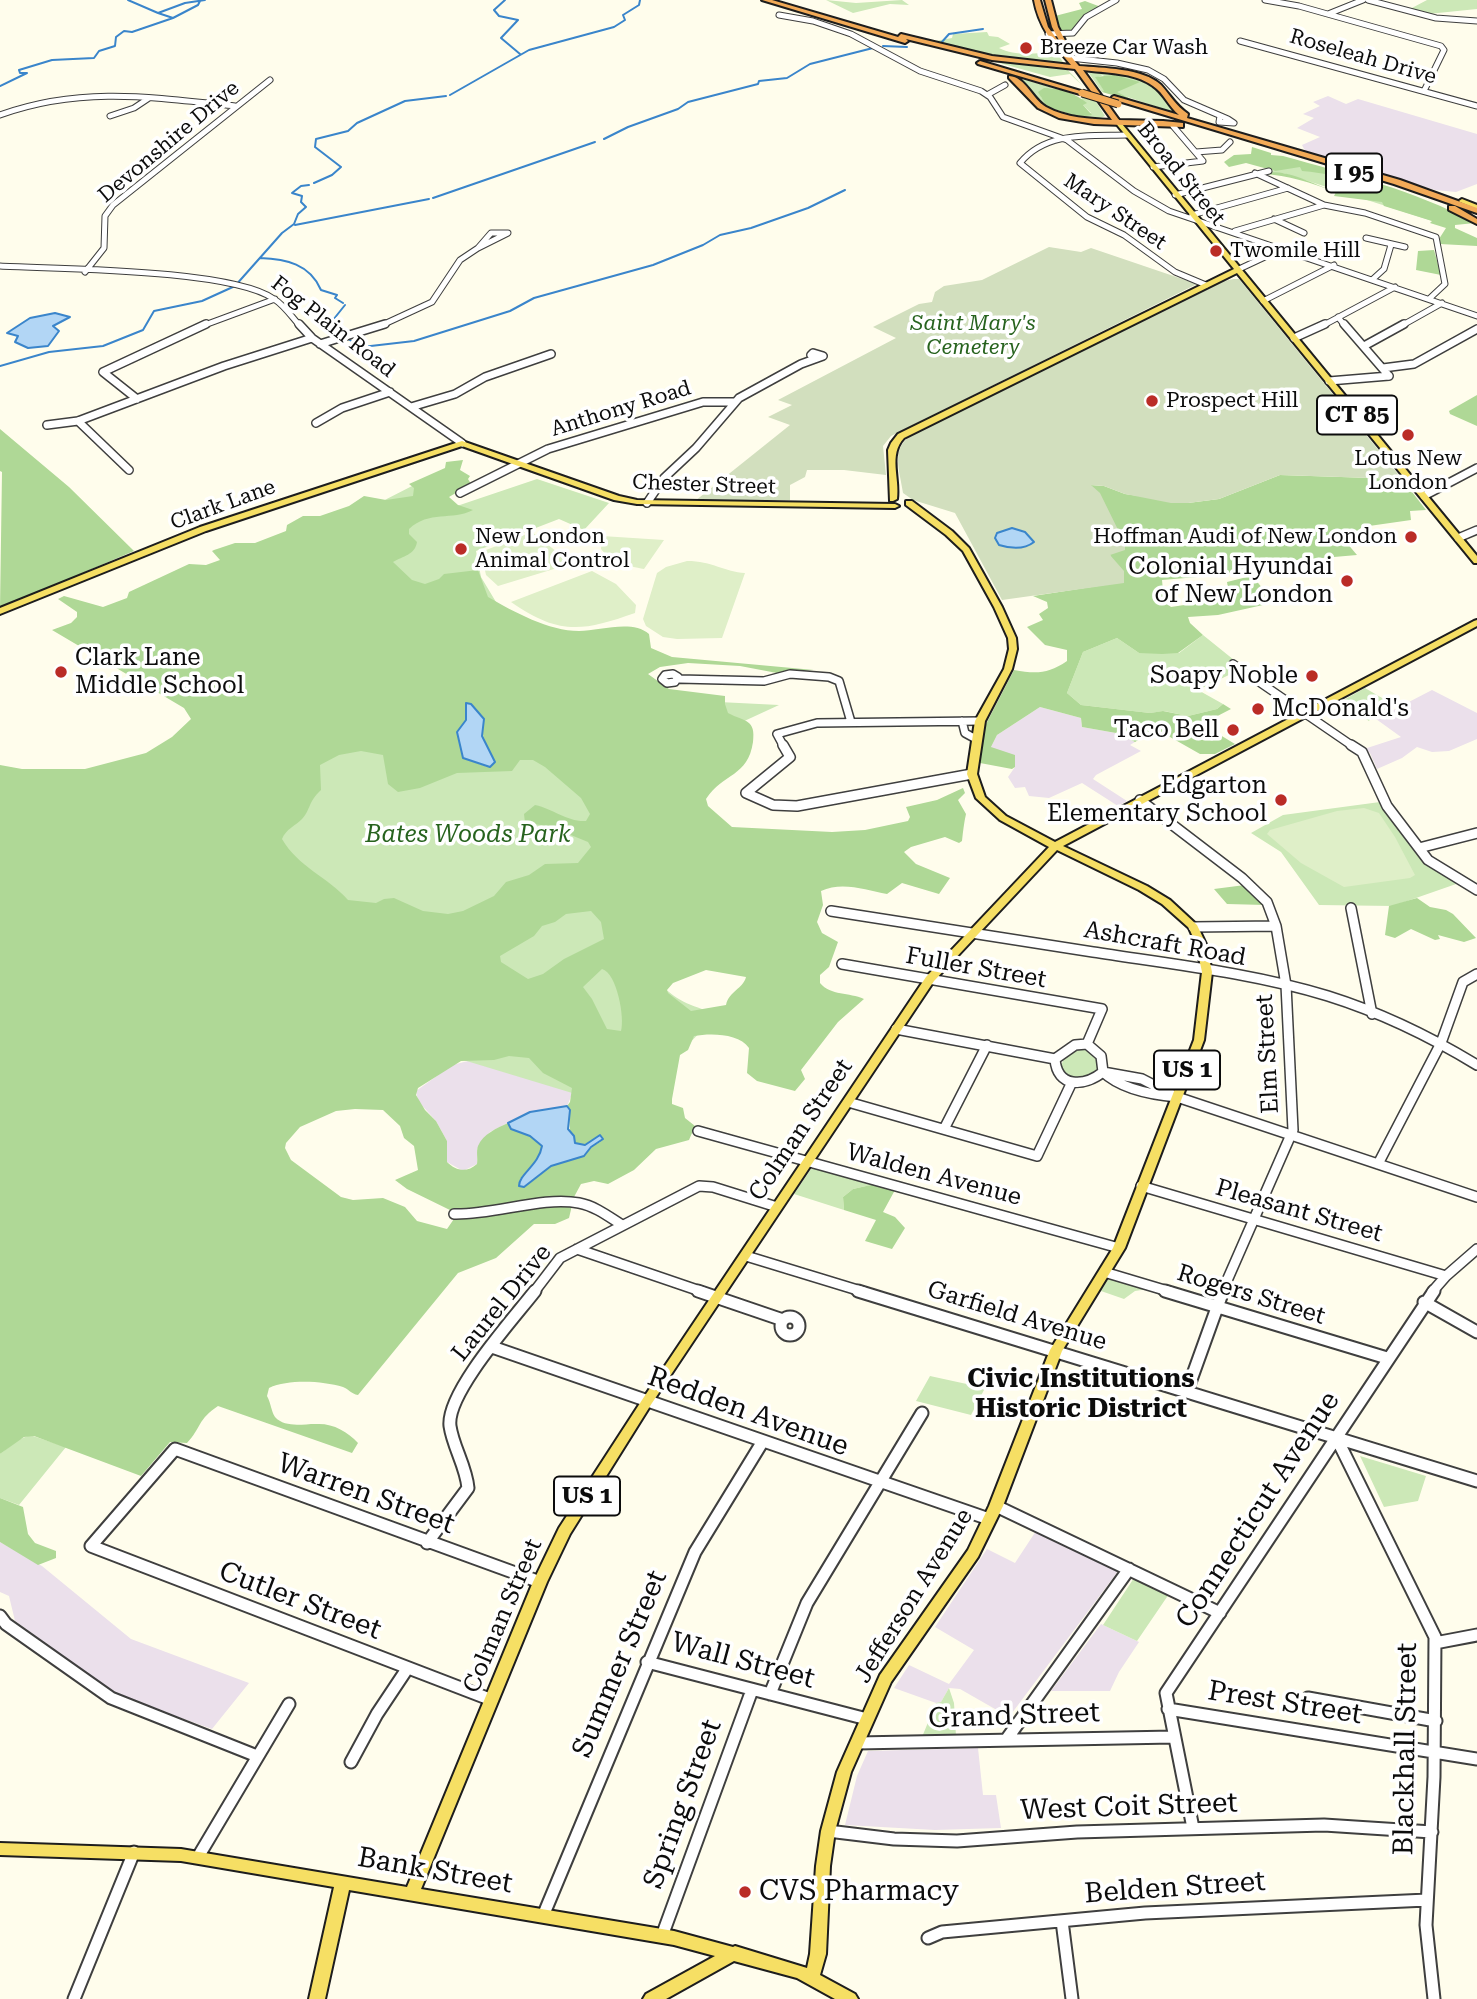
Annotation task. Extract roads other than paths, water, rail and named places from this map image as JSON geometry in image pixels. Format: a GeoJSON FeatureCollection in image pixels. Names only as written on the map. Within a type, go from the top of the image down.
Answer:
{"type":"FeatureCollection","features":[{"type":"Feature","properties":{"kind":"highway","name":"I 95"},"geometry":{"type":"LineString","coordinates":[[765,0],[1116,101],[1373,179],[1445,204],[1477,220]]}},
{"type":"Feature","properties":{"kind":"highway","name":"I 95"},"geometry":{"type":"LineString","coordinates":[[777,0],[1080,91]]}},
{"type":"Feature","properties":{"kind":"highway","name":"CT 85"},"geometry":{"type":"LineString","coordinates":[[1037,0],[1048,34],[1062,54],[1072,62]]}},
{"type":"Feature","properties":{"kind":"highway","name":"CT 85"},"geometry":{"type":"LineString","coordinates":[[1048,0],[1057,32],[1070,53],[1072,62]]}},
{"type":"Feature","properties":{"kind":"highway"},"geometry":{"type":"LineString","coordinates":[[901,36],[992,58],[1072,62],[1126,72],[1157,85],[1177,110],[1229,137]]}},
{"type":"Feature","properties":{"kind":"highway"},"geometry":{"type":"LineString","coordinates":[[945,53],[1008,75],[1026,88],[1036,104],[1056,115],[1076,119],[1163,122],[1229,137]]}},
{"type":"Feature","properties":{"kind":"highway","name":"Broad Street"},"geometry":{"type":"LineString","coordinates":[[1072,62],[1116,120]]}},
{"type":"Feature","properties":{"kind":"highway","name":"I 95"},"geometry":{"type":"LineString","coordinates":[[1229,137],[1405,184],[1477,207]]}},
{"type":"Feature","properties":{"kind":"highway"},"geometry":{"type":"LineString","coordinates":[[1405,184],[1462,201]]}},
{"type":"Feature","properties":{"kind":"main road","name":"Broad Street"},"geometry":{"type":"LineString","coordinates":[[1116,120],[1477,561]]}},
{"type":"Feature","properties":{"kind":"main road"},"geometry":{"type":"LineString","coordinates":[[1462,201],[1477,207]]}},
{"type":"Feature","properties":{"kind":"main road"},"geometry":{"type":"LineString","coordinates":[[894,503],[895,489],[890,453],[895,441],[901,436],[1237,270]]}},
{"type":"Feature","properties":{"kind":"main road","name":"Chester Street"},"geometry":{"type":"LineString","coordinates":[[462,443],[617,498],[646,503],[894,503]]}},
{"type":"Feature","properties":{"kind":"main road","name":"Clark Lane"},"geometry":{"type":"LineString","coordinates":[[0,611],[203,529],[462,443]]}},
{"type":"Feature","properties":{"kind":"main road"},"geometry":{"type":"LineString","coordinates":[[895,489],[949,533],[970,556],[1012,638],[1013,649],[1008,669],[980,721],[972,775]]}},
{"type":"Feature","properties":{"kind":"main road"},"geometry":{"type":"LineString","coordinates":[[894,503],[907,501]]}},
{"type":"Feature","properties":{"kind":"main road"},"geometry":{"type":"LineString","coordinates":[[894,503],[924,515]]}},
{"type":"Feature","properties":{"kind":"main road","name":"Colman Street"},"geometry":{"type":"LineString","coordinates":[[412,1893],[564,1532],[648,1400],[930,979],[1054,847],[1477,623]]}},
{"type":"Feature","properties":{"kind":"main road","name":"Jefferson Avenue"},"geometry":{"type":"LineString","coordinates":[[812,1978],[818,1954],[823,1866],[828,1831],[844,1772],[885,1679],[972,1553],[992,1512],[1056,1350],[1119,1248],[1202,1030],[1207,971],[1201,944],[1193,927],[1166,902],[1143,888],[1054,847],[992,810],[974,786],[972,775]]}},
{"type":"Feature","properties":{"kind":"main road","name":"Bank Street"},"geometry":{"type":"LineString","coordinates":[[0,1849],[134,1852],[198,1857],[662,1936],[735,1954],[812,1978],[850,1999]]}},
{"type":"Feature","properties":{"kind":"main road"},"geometry":{"type":"LineString","coordinates":[[317,1999],[343,1882]]}},
{"type":"Feature","properties":{"kind":"main road"},"geometry":{"type":"LineString","coordinates":[[651,1999],[735,1954]]}},
{"type":"Feature","properties":{"kind":"street"},"geometry":{"type":"LineString","coordinates":[[1048,34],[1074,32],[1086,17],[1116,0]]}},
{"type":"Feature","properties":{"kind":"street"},"geometry":{"type":"LineString","coordinates":[[1265,0],[1328,14],[1444,48],[1424,91]]}},
{"type":"Feature","properties":{"kind":"street"},"geometry":{"type":"LineString","coordinates":[[1328,14],[1366,0],[1436,18],[1477,21]]}},
{"type":"Feature","properties":{"kind":"street"},"geometry":{"type":"LineString","coordinates":[[779,15],[809,21],[868,42],[889,56],[927,74],[965,83],[987,95],[1003,117],[1062,138],[1154,204],[1477,316]]}},
{"type":"Feature","properties":{"kind":"street","name":"Roseleah Drive"},"geometry":{"type":"LineString","coordinates":[[1240,41],[1477,106]]}},
{"type":"Feature","properties":{"kind":"street"},"geometry":{"type":"LineString","coordinates":[[1072,62],[1117,63],[1148,71],[1164,79],[1184,100],[1220,116]]}},
{"type":"Feature","properties":{"kind":"street","name":"Devonshire Drive"},"geometry":{"type":"LineString","coordinates":[[85,272],[104,248],[105,216],[108,211],[270,80]]}},
{"type":"Feature","properties":{"kind":"street"},"geometry":{"type":"LineString","coordinates":[[987,95],[1005,85]]}},
{"type":"Feature","properties":{"kind":"street"},"geometry":{"type":"LineString","coordinates":[[0,115],[38,103],[108,94],[235,106]]}},
{"type":"Feature","properties":{"kind":"street"},"geometry":{"type":"LineString","coordinates":[[110,116],[128,111],[149,98]]}},
{"type":"Feature","properties":{"kind":"street"},"geometry":{"type":"LineString","coordinates":[[1153,167],[1202,163],[1173,126]]}},
{"type":"Feature","properties":{"kind":"street"},"geometry":{"type":"LineString","coordinates":[[1062,138],[1127,135]]}},
{"type":"Feature","properties":{"kind":"street"},"geometry":{"type":"LineString","coordinates":[[1196,152],[1222,150],[1229,137]]}},
{"type":"Feature","properties":{"kind":"street","name":"Mary Street"},"geometry":{"type":"LineString","coordinates":[[1062,138],[1039,147],[1019,161],[1021,165],[1087,217],[1130,239],[1175,272],[1206,285]]}},
{"type":"Feature","properties":{"kind":"street"},"geometry":{"type":"LineString","coordinates":[[1175,195],[1269,171]]}},
{"type":"Feature","properties":{"kind":"street"},"geometry":{"type":"LineString","coordinates":[[1255,173],[1324,205],[1365,213],[1436,237],[1445,284],[1429,299]]}},
{"type":"Feature","properties":{"kind":"street"},"geometry":{"type":"LineString","coordinates":[[1194,218],[1288,188]]}},
{"type":"Feature","properties":{"kind":"street"},"geometry":{"type":"LineString","coordinates":[[1234,231],[1324,205]]}},
{"type":"Feature","properties":{"kind":"street"},"geometry":{"type":"LineString","coordinates":[[1274,219],[1304,233]]}},
{"type":"Feature","properties":{"kind":"street"},"geometry":{"type":"LineString","coordinates":[[320,344],[390,322],[429,303],[441,293],[459,261],[508,233],[491,233],[477,249]]}},
{"type":"Feature","properties":{"kind":"street"},"geometry":{"type":"LineString","coordinates":[[1366,239],[1405,247]]}},
{"type":"Feature","properties":{"kind":"street"},"geometry":{"type":"LineString","coordinates":[[1373,279],[1384,269],[1391,245]]}},
{"type":"Feature","properties":{"kind":"street"},"geometry":{"type":"LineString","coordinates":[[1237,270],[1284,248]]}},
{"type":"Feature","properties":{"kind":"street"},"geometry":{"type":"LineString","coordinates":[[1264,301],[1334,265]]}},
{"type":"Feature","properties":{"kind":"street","name":"Fog Plain Road"},"geometry":{"type":"LineString","coordinates":[[0,267],[184,277],[238,284],[275,299],[312,338],[462,443]]}},
{"type":"Feature","properties":{"kind":"street"},"geometry":{"type":"LineString","coordinates":[[1294,338],[1395,287]]}},
{"type":"Feature","properties":{"kind":"street"},"geometry":{"type":"LineString","coordinates":[[137,399],[103,372],[214,320],[275,299]]}},
{"type":"Feature","properties":{"kind":"street"},"geometry":{"type":"LineString","coordinates":[[1364,346],[1442,303]]}},
{"type":"Feature","properties":{"kind":"street"},"geometry":{"type":"LineString","coordinates":[[1329,381],[1389,376],[1338,317]]}},
{"type":"Feature","properties":{"kind":"street"},"geometry":{"type":"LineString","coordinates":[[1383,368],[1415,364],[1477,329]]}},
{"type":"Feature","properties":{"kind":"street"},"geometry":{"type":"LineString","coordinates":[[47,425],[78,421],[224,366],[312,338]]}},
{"type":"Feature","properties":{"kind":"street"},"geometry":{"type":"LineString","coordinates":[[411,407],[454,394],[485,377],[551,354]]}},
{"type":"Feature","properties":{"kind":"street"},"geometry":{"type":"LineString","coordinates":[[646,503],[664,478],[696,448],[735,402],[754,389],[814,358]]}},
{"type":"Feature","properties":{"kind":"street"},"geometry":{"type":"LineString","coordinates":[[316,423],[325,416],[360,401],[390,392]]}},
{"type":"Feature","properties":{"kind":"street","name":"Anthony Road"},"geometry":{"type":"LineString","coordinates":[[460,493],[548,449],[704,402],[735,402]]}},
{"type":"Feature","properties":{"kind":"street"},"geometry":{"type":"LineString","coordinates":[[78,421],[129,470]]}},
{"type":"Feature","properties":{"kind":"street"},"geometry":{"type":"LineString","coordinates":[[1424,496],[1477,468]]}},
{"type":"Feature","properties":{"kind":"street"},"geometry":{"type":"LineString","coordinates":[[1458,538],[1477,530]]}},
{"type":"Feature","properties":{"kind":"street"},"geometry":{"type":"LineString","coordinates":[[1233,664],[1362,752],[1387,806],[1419,848],[1436,866],[1477,890]]}},
{"type":"Feature","properties":{"kind":"street"},"geometry":{"type":"LineString","coordinates":[[678,679],[764,681],[790,674],[829,677],[839,681],[851,722]]}},
{"type":"Feature","properties":{"kind":"street"},"geometry":{"type":"LineString","coordinates":[[962,721],[965,733],[976,739]]}},
{"type":"Feature","properties":{"kind":"street"},"geometry":{"type":"LineString","coordinates":[[972,775],[797,806],[773,804],[746,793],[790,757],[777,734],[817,723],[980,721]]}},
{"type":"Feature","properties":{"kind":"street","name":"Elm Street"},"geometry":{"type":"LineString","coordinates":[[1140,800],[1253,887],[1270,906],[1286,985],[1293,1129],[1216,1307],[1188,1391]]}},
{"type":"Feature","properties":{"kind":"street"},"geometry":{"type":"LineString","coordinates":[[1419,848],[1477,833]]}},
{"type":"Feature","properties":{"kind":"street"},"geometry":{"type":"LineString","coordinates":[[1351,908],[1372,1014]]}},
{"type":"Feature","properties":{"kind":"street","name":"Ashcraft Road"},"geometry":{"type":"LineString","coordinates":[[831,911],[1286,985],[1330,997],[1372,1014],[1441,1043],[1477,1065]]}},
{"type":"Feature","properties":{"kind":"street"},"geometry":{"type":"LineString","coordinates":[[1193,927],[1276,926]]}},
{"type":"Feature","properties":{"kind":"street","name":"Fuller Street"},"geometry":{"type":"LineString","coordinates":[[842,964],[1102,1009],[1087,1044]]}},
{"type":"Feature","properties":{"kind":"street"},"geometry":{"type":"LineString","coordinates":[[1378,1164],[1441,1043],[1463,982],[1477,974]]}},
{"type":"Feature","properties":{"kind":"street"},"geometry":{"type":"LineString","coordinates":[[896,1029],[1055,1059],[1075,1045],[1087,1044],[1101,1056],[1102,1072],[1109,1078],[1160,1096],[1177,1097],[1477,1197]]}},
{"type":"Feature","properties":{"kind":"street"},"geometry":{"type":"LineString","coordinates":[[944,1129],[987,1045]]}},
{"type":"Feature","properties":{"kind":"street"},"geometry":{"type":"LineString","coordinates":[[1055,1059],[1054,1068],[1060,1079],[1071,1084],[1091,1080],[1102,1072]]}},
{"type":"Feature","properties":{"kind":"street"},"geometry":{"type":"LineString","coordinates":[[848,1102],[1037,1156],[1071,1084]]}},
{"type":"Feature","properties":{"kind":"street","name":"Walden Avenue"},"geometry":{"type":"LineString","coordinates":[[698,1131],[1119,1248]]}},
{"type":"Feature","properties":{"kind":"street","name":"Laurel Drive"},"geometry":{"type":"LineString","coordinates":[[427,1543],[468,1488],[468,1477],[450,1427],[449,1410],[456,1395],[555,1263],[699,1186],[713,1187],[777,1207]]}},
{"type":"Feature","properties":{"kind":"street","name":"Pleasant Street"},"geometry":{"type":"LineString","coordinates":[[1142,1186],[1446,1276]]}},
{"type":"Feature","properties":{"kind":"street"},"geometry":{"type":"LineString","coordinates":[[454,1214],[495,1213],[564,1201],[598,1208],[622,1225]]}},
{"type":"Feature","properties":{"kind":"street"},"geometry":{"type":"LineString","coordinates":[[577,1249],[783,1320]]}},
{"type":"Feature","properties":{"kind":"street","name":"Connecticut Avenue"},"geometry":{"type":"LineString","coordinates":[[1193,1828],[1166,1693],[1424,1302],[1446,1276],[1477,1249]]}},
{"type":"Feature","properties":{"kind":"street","name":"Garfield Avenue"},"geometry":{"type":"LineString","coordinates":[[746,1256],[1477,1481]]}},
{"type":"Feature","properties":{"kind":"street","name":"Rogers Street"},"geometry":{"type":"LineString","coordinates":[[1104,1272],[1387,1358]]}},
{"type":"Feature","properties":{"kind":"street"},"geometry":{"type":"LineString","coordinates":[[1424,1302],[1477,1332]]}},
{"type":"Feature","properties":{"kind":"street","name":"Redden Avenue"},"geometry":{"type":"LineString","coordinates":[[492,1348],[648,1400],[878,1483],[992,1512],[1129,1569],[1220,1613]]}},
{"type":"Feature","properties":{"kind":"street"},"geometry":{"type":"LineString","coordinates":[[770,1694],[807,1603],[922,1413]]}},
{"type":"Feature","properties":{"kind":"street","name":"Blackhall Street"},"geometry":{"type":"LineString","coordinates":[[1336,1437],[1429,1621],[1435,1643],[1436,1721],[1426,1941],[1434,1999]]}},
{"type":"Feature","properties":{"kind":"street","name":"Summer Street"},"geometry":{"type":"LineString","coordinates":[[543,1916],[695,1552],[763,1441]]}},
{"type":"Feature","properties":{"kind":"street","name":"Warren Street"},"geometry":{"type":"LineString","coordinates":[[91,1546],[175,1449],[427,1543],[541,1582]]}},
{"type":"Feature","properties":{"kind":"street","name":"Cutler Street"},"geometry":{"type":"LineString","coordinates":[[91,1546],[492,1700]]}},
{"type":"Feature","properties":{"kind":"street"},"geometry":{"type":"LineString","coordinates":[[1006,1740],[1129,1569]]}},
{"type":"Feature","properties":{"kind":"street"},"geometry":{"type":"LineString","coordinates":[[0,1615],[6,1624],[111,1698],[257,1756]]}},
{"type":"Feature","properties":{"kind":"street"},"geometry":{"type":"LineString","coordinates":[[1435,1643],[1477,1635]]}},
{"type":"Feature","properties":{"kind":"street","name":"Wall Street"},"geometry":{"type":"LineString","coordinates":[[647,1662],[867,1719]]}},
{"type":"Feature","properties":{"kind":"street"},"geometry":{"type":"LineString","coordinates":[[351,1762],[377,1714],[407,1669]]}},
{"type":"Feature","properties":{"kind":"street","name":"Spring Street"},"geometry":{"type":"LineString","coordinates":[[662,1936],[752,1690]]}},
{"type":"Feature","properties":{"kind":"street"},"geometry":{"type":"LineString","coordinates":[[1308,1699],[1436,1721]]}},
{"type":"Feature","properties":{"kind":"street"},"geometry":{"type":"LineString","coordinates":[[198,1857],[289,1704]]}},
{"type":"Feature","properties":{"kind":"street","name":"Prest Street"},"geometry":{"type":"LineString","coordinates":[[1168,1709],[1477,1759]]}},
{"type":"Feature","properties":{"kind":"street","name":"Grand Street"},"geometry":{"type":"LineString","coordinates":[[857,1743],[1173,1737]]}},
{"type":"Feature","properties":{"kind":"street","name":"West Coit Street"},"geometry":{"type":"LineString","coordinates":[[828,1831],[894,1839],[957,1841],[1077,1832],[1193,1828],[1357,1826],[1432,1832]]}},
{"type":"Feature","properties":{"kind":"street"},"geometry":{"type":"LineString","coordinates":[[74,1999],[134,1852]]}},
{"type":"Feature","properties":{"kind":"street","name":"Belden Street"},"geometry":{"type":"LineString","coordinates":[[928,1938],[942,1932],[1184,1911],[1427,1900]]}},
{"type":"Feature","properties":{"kind":"street"},"geometry":{"type":"LineString","coordinates":[[1062,1921],[1072,1999]]}},
{"type":"Feature","properties":{"kind":"water"},"geometry":{"type":"Polygon","coordinates":[[[55,313],[70,317],[53,326],[59,331],[48,346],[28,348],[15,342],[18,336],[7,333],[30,318],[55,313]]]}},
{"type":"Feature","properties":{"kind":"water"},"geometry":{"type":"Polygon","coordinates":[[[1012,528],[1025,532],[1034,542],[1018,548],[999,545],[995,538],[997,533],[1012,528]]]}},
{"type":"Feature","properties":{"kind":"water"},"geometry":{"type":"Polygon","coordinates":[[[466,703],[471,704],[484,719],[482,736],[495,762],[490,767],[463,758],[457,732],[466,720],[466,703]]]}},
{"type":"Feature","properties":{"kind":"water"},"geometry":{"type":"Polygon","coordinates":[[[567,1106],[570,1110],[568,1129],[574,1136],[575,1143],[585,1145],[600,1135],[603,1139],[584,1156],[551,1166],[524,1187],[519,1186],[522,1177],[537,1159],[542,1146],[530,1136],[511,1129],[508,1123],[530,1112],[567,1106]]]}},
{"type":"Feature","properties":{"kind":"waterway"},"geometry":{"type":"LineString","coordinates":[[128,0],[158,13]]}},
{"type":"Feature","properties":{"kind":"waterway"},"geometry":{"type":"LineString","coordinates":[[158,13],[185,3],[205,0]]}},
{"type":"Feature","properties":{"kind":"waterway"},"geometry":{"type":"LineString","coordinates":[[505,0],[494,10],[499,16],[518,20],[501,38],[520,54]]}},
{"type":"Feature","properties":{"kind":"waterway"},"geometry":{"type":"LineString","coordinates":[[450,95],[529,50],[614,27],[625,20],[623,15],[639,5],[640,0]]}},
{"type":"Feature","properties":{"kind":"waterway"},"geometry":{"type":"LineString","coordinates":[[173,18],[198,5],[200,1]]}},
{"type":"Feature","properties":{"kind":"waterway"},"geometry":{"type":"LineString","coordinates":[[158,13],[173,18]]}},
{"type":"Feature","properties":{"kind":"waterway"},"geometry":{"type":"LineString","coordinates":[[0,86],[27,73],[20,73],[19,70],[52,60],[94,58],[99,51],[115,46],[116,37],[124,31],[132,32],[173,18]]}},
{"type":"Feature","properties":{"kind":"waterway"},"geometry":{"type":"LineString","coordinates":[[941,43],[949,34],[983,29]]}},
{"type":"Feature","properties":{"kind":"waterway"},"geometry":{"type":"LineString","coordinates":[[883,46],[907,47]]}},
{"type":"Feature","properties":{"kind":"waterway"},"geometry":{"type":"LineString","coordinates":[[604,139],[628,127],[678,109],[688,102],[758,84],[759,81],[787,78],[810,64],[873,48]]}},
{"type":"Feature","properties":{"kind":"waterway"},"geometry":{"type":"LineString","coordinates":[[314,183],[332,175],[341,167],[315,147],[316,139],[348,131],[357,123],[405,101],[446,96]]}},
{"type":"Feature","properties":{"kind":"waterway"},"geometry":{"type":"LineString","coordinates":[[433,198],[595,142]]}},
{"type":"Feature","properties":{"kind":"waterway"},"geometry":{"type":"LineString","coordinates":[[0,366],[49,352],[103,346],[143,330],[154,311],[202,301],[235,286],[282,233],[294,224],[298,214],[306,207],[301,202],[302,196],[292,193],[301,186],[309,185]]}},
{"type":"Feature","properties":{"kind":"waterway"},"geometry":{"type":"LineString","coordinates":[[348,339],[362,347],[414,341],[510,311],[534,298],[653,265],[703,245],[720,235],[751,228],[808,208],[845,190]]}},
{"type":"Feature","properties":{"kind":"waterway"},"geometry":{"type":"LineString","coordinates":[[295,225],[429,199]]}},
{"type":"Feature","properties":{"kind":"waterway"},"geometry":{"type":"LineString","coordinates":[[260,258],[288,262],[304,269],[321,290],[337,295],[335,298],[343,303]]}},
{"type":"Feature","properties":{"kind":"waterway"},"geometry":{"type":"LineString","coordinates":[[345,305],[329,325],[346,334]]}},
{"type":"Feature","properties":{"kind":"place","name":"Breeze Car Wash"},"geometry":{"type":"Point","coordinates":[1026,48]}},
{"type":"Feature","properties":{"kind":"place","name":"Twomile Hill"},"geometry":{"type":"Point","coordinates":[1216,251]}},
{"type":"Feature","properties":{"kind":"place","name":"Prospect Hill"},"geometry":{"type":"Point","coordinates":[1152,401]}},
{"type":"Feature","properties":{"kind":"place","name":"Lotus New London"},"geometry":{"type":"Point","coordinates":[1408,435]}},
{"type":"Feature","properties":{"kind":"place","name":"Hoffman Audi of New London"},"geometry":{"type":"Point","coordinates":[1411,537]}},
{"type":"Feature","properties":{"kind":"place","name":"New London Animal Control"},"geometry":{"type":"Point","coordinates":[461,549]}},
{"type":"Feature","properties":{"kind":"place","name":"Colonial Hyundai of New London"},"geometry":{"type":"Point","coordinates":[1347,581]}},
{"type":"Feature","properties":{"kind":"place","name":"Clark Lane Middle School"},"geometry":{"type":"Point","coordinates":[61,672]}},
{"type":"Feature","properties":{"kind":"place","name":"Soapy Noble"},"geometry":{"type":"Point","coordinates":[1312,676]}},
{"type":"Feature","properties":{"kind":"place","name":"McDonald's"},"geometry":{"type":"Point","coordinates":[1258,709]}},
{"type":"Feature","properties":{"kind":"place","name":"Taco Bell"},"geometry":{"type":"Point","coordinates":[1233,730]}},
{"type":"Feature","properties":{"kind":"place","name":"Edgarton Elementary School"},"geometry":{"type":"Point","coordinates":[1281,800]}},
{"type":"Feature","properties":{"kind":"place","name":"CVS Pharmacy"},"geometry":{"type":"Point","coordinates":[745,1892]}},
{"type":"Feature","properties":{"kind":"district","name":"Civic Institutions Historic District"},"geometry":{"type":"Point","coordinates":[1081,1394]}},
{"type":"Feature","properties":{"kind":"park label","name":"Saint Mary's Cemetery"},"geometry":{"type":"Point","coordinates":[973,336]}},
{"type":"Feature","properties":{"kind":"park label","name":"Bates Woods Park"},"geometry":{"type":"Point","coordinates":[468,835]}}]}
